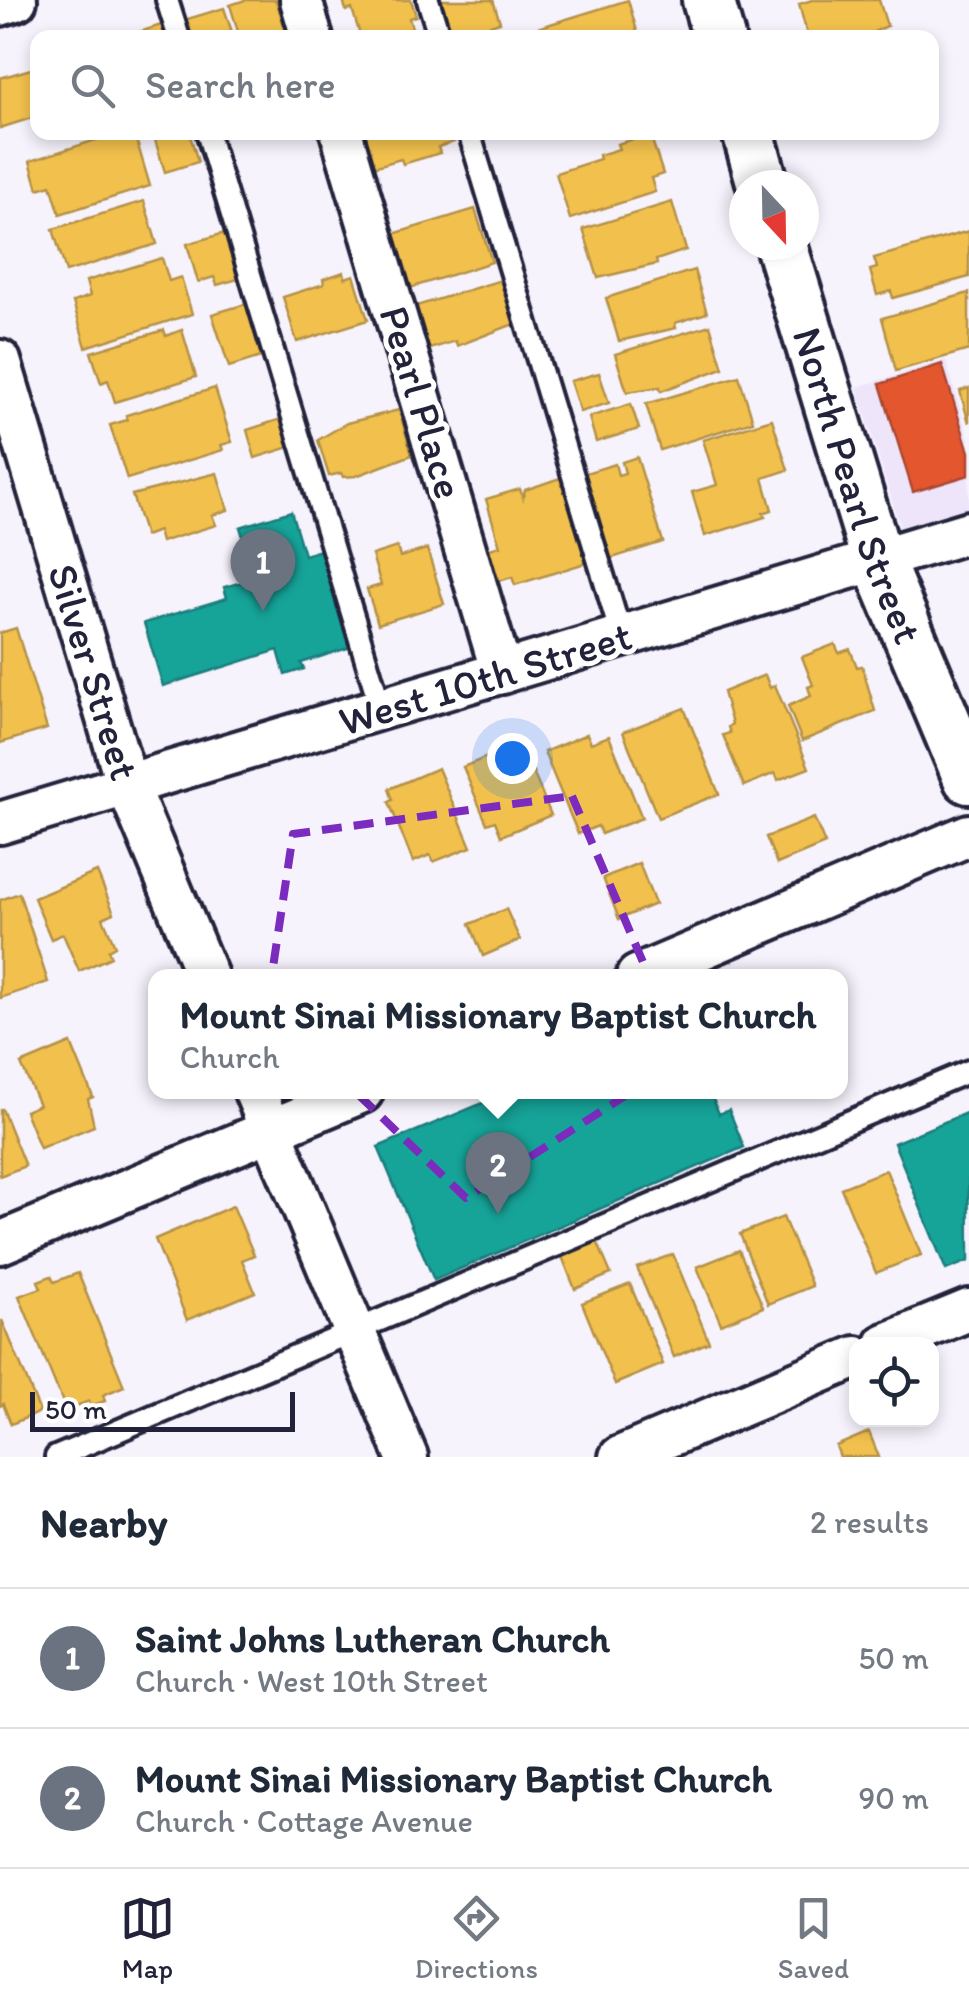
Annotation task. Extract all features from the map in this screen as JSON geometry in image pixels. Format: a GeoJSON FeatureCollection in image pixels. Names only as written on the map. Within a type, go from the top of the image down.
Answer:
{"type":"FeatureCollection","features":[{"type":"Feature","properties":{"kind":"street"},"geometry":{"type":"LineString","coordinates":[[0,5],[16,0]]}},
{"type":"Feature","properties":{"kind":"street"},"geometry":{"type":"LineString","coordinates":[[301,0],[310,30]]}},
{"type":"Feature","properties":{"kind":"street"},"geometry":{"type":"LineString","coordinates":[[708,0],[717,30]]}},
{"type":"Feature","properties":{"kind":"street","name":"Pearl Place"},"geometry":{"type":"LineString","coordinates":[[343,140],[502,673]]}},
{"type":"Feature","properties":{"kind":"street"},"geometry":{"type":"LineString","coordinates":[[750,140],[759,170]]}},
{"type":"Feature","properties":{"kind":"street","name":"North Pearl Street"},"geometry":{"type":"LineString","coordinates":[[787,260],[877,559],[969,778]]}},
{"type":"Feature","properties":{"kind":"street","name":"Silver Street"},"geometry":{"type":"LineString","coordinates":[[0,361],[126,785],[204,969]]}},
{"type":"Feature","properties":{"kind":"street","name":"West 10th Street"},"geometry":{"type":"LineString","coordinates":[[0,824],[969,532]]}},
{"type":"Feature","properties":{"kind":"street"},"geometry":{"type":"LineString","coordinates":[[653,969],[969,835]]}},
{"type":"Feature","properties":{"kind":"street"},"geometry":{"type":"LineString","coordinates":[[258,1099],[407,1457]]}},
{"type":"Feature","properties":{"kind":"street"},"geometry":{"type":"LineString","coordinates":[[0,1244],[345,1099]]}},
{"type":"Feature","properties":{"kind":"street"},"geometry":{"type":"LineString","coordinates":[[903,1337],[969,1310]]}},
{"type":"Feature","properties":{"kind":"street"},"geometry":{"type":"LineString","coordinates":[[620,1457],[849,1360]]}},
{"type":"Feature","properties":{"kind":"lane"},"geometry":{"type":"LineString","coordinates":[[167,0],[176,30]]}},
{"type":"Feature","properties":{"kind":"lane"},"geometry":{"type":"LineString","coordinates":[[428,0],[437,30]]}},
{"type":"Feature","properties":{"kind":"lane"},"geometry":{"type":"LineString","coordinates":[[209,140],[381,709]]}},
{"type":"Feature","properties":{"kind":"lane"},"geometry":{"type":"LineString","coordinates":[[471,140],[622,638]]}},
{"type":"Feature","properties":{"kind":"lane"},"geometry":{"type":"LineString","coordinates":[[56,1457],[969,1071]]}},
{"type":"Feature","properties":{"kind":"highlighted area"},"geometry":{"type":"Polygon","coordinates":[[[572,796],[684,1058],[466,1198],[267,1007],[293,834],[572,796]]]}},
{"type":"Feature","properties":{"kind":"shaded area"},"geometry":{"type":"Polygon","coordinates":[[[946,360],[969,439],[969,507],[900,527],[857,387],[946,360]]]}},
{"type":"Feature","properties":{"kind":"building: Homes"},"geometry":{"type":"Polygon","coordinates":[[[245,0],[276,0],[285,30],[238,30],[230,5],[245,0]]]}},
{"type":"Feature","properties":{"kind":"building: Homes"},"geometry":{"type":"Polygon","coordinates":[[[343,0],[411,0],[416,16],[409,18],[413,30],[359,30],[352,9],[346,11],[343,0]]]}},
{"type":"Feature","properties":{"kind":"building: Homes"},"geometry":{"type":"Polygon","coordinates":[[[437,0],[493,0],[500,22],[474,30],[446,30],[437,0]]]}},
{"type":"Feature","properties":{"kind":"building: Homes"},"geometry":{"type":"Polygon","coordinates":[[[628,0],[637,30],[531,30],[628,0]]]}},
{"type":"Feature","properties":{"kind":"building: Homes"},"geometry":{"type":"Polygon","coordinates":[[[812,0],[879,0],[887,26],[878,30],[806,30],[799,4],[812,0]]]}},
{"type":"Feature","properties":{"kind":"building: Homes"},"geometry":{"type":"Polygon","coordinates":[[[224,8],[231,30],[187,30],[184,20],[224,8]]]}},
{"type":"Feature","properties":{"kind":"building: Homes"},"geometry":{"type":"Polygon","coordinates":[[[30,69],[30,119],[0,128],[0,78],[30,69]]]}},
{"type":"Feature","properties":{"kind":"building: Homes"},"geometry":{"type":"Polygon","coordinates":[[[96,140],[136,140],[150,186],[60,214],[51,185],[38,189],[30,161],[96,140]]]}},
{"type":"Feature","properties":{"kind":"building: Homes"},"geometry":{"type":"Polygon","coordinates":[[[155,140],[191,140],[198,162],[165,172],[155,140]]]}},
{"type":"Feature","properties":{"kind":"building: Homes"},"geometry":{"type":"Polygon","coordinates":[[[365,140],[453,140],[438,147],[440,153],[403,164],[401,159],[373,167],[365,140]]]}},
{"type":"Feature","properties":{"kind":"building: Homes"},"geometry":{"type":"Polygon","coordinates":[[[652,140],[663,174],[651,178],[655,192],[570,219],[556,173],[600,159],[599,155],[619,149],[617,144],[652,140]]]}},
{"type":"Feature","properties":{"kind":"building: Homes"},"geometry":{"type":"Polygon","coordinates":[[[144,201],[157,244],[66,272],[53,229],[144,201]]]}},
{"type":"Feature","properties":{"kind":"building: Homes"},"geometry":{"type":"Polygon","coordinates":[[[672,202],[686,250],[656,260],[657,264],[598,278],[583,229],[672,202]]]}},
{"type":"Feature","properties":{"kind":"building: Homes"},"geometry":{"type":"Polygon","coordinates":[[[475,209],[492,262],[410,288],[393,234],[475,209]]]}},
{"type":"Feature","properties":{"kind":"building: Homes"},"geometry":{"type":"Polygon","coordinates":[[[969,231],[969,277],[893,298],[891,291],[877,295],[870,270],[877,268],[874,258],[969,231]]]}},
{"type":"Feature","properties":{"kind":"building: Homes"},"geometry":{"type":"Polygon","coordinates":[[[228,232],[242,278],[217,285],[214,277],[198,282],[187,244],[228,232]]]}},
{"type":"Feature","properties":{"kind":"building: Homes"},"geometry":{"type":"Polygon","coordinates":[[[162,258],[169,281],[181,277],[192,314],[86,347],[73,302],[90,296],[86,281],[162,258]]]}},
{"type":"Feature","properties":{"kind":"building: Homes"},"geometry":{"type":"Polygon","coordinates":[[[694,270],[707,313],[675,323],[676,328],[619,341],[606,298],[694,270]]]}},
{"type":"Feature","properties":{"kind":"building: Homes"},"geometry":{"type":"Polygon","coordinates":[[[344,272],[345,278],[354,275],[368,320],[297,342],[283,297],[324,284],[323,279],[344,272]]]}},
{"type":"Feature","properties":{"kind":"building: Homes"},"geometry":{"type":"Polygon","coordinates":[[[501,280],[514,324],[457,346],[456,341],[426,350],[413,307],[501,280]]]}},
{"type":"Feature","properties":{"kind":"building: Homes"},"geometry":{"type":"Polygon","coordinates":[[[969,293],[969,350],[896,371],[882,318],[969,293]]]}},
{"type":"Feature","properties":{"kind":"building: Homes"},"geometry":{"type":"Polygon","coordinates":[[[246,304],[261,357],[229,367],[212,314],[246,304]]]}},
{"type":"Feature","properties":{"kind":"building: Homes"},"geometry":{"type":"Polygon","coordinates":[[[710,325],[723,368],[661,391],[660,387],[627,392],[615,354],[710,325]]]}},
{"type":"Feature","properties":{"kind":"building: Homes"},"geometry":{"type":"Polygon","coordinates":[[[164,330],[166,336],[182,330],[196,377],[115,402],[108,380],[101,383],[91,352],[164,330]]]}},
{"type":"Feature","properties":{"kind":"building: Homes"},"geometry":{"type":"Polygon","coordinates":[[[599,373],[609,403],[580,412],[570,381],[599,373]]]}},
{"type":"Feature","properties":{"kind":"building: Homes"},"geometry":{"type":"Polygon","coordinates":[[[739,376],[753,421],[660,450],[646,404],[739,376]]]}},
{"type":"Feature","properties":{"kind":"building: Homes"},"geometry":{"type":"Polygon","coordinates":[[[215,388],[232,442],[221,445],[223,450],[127,479],[110,425],[127,420],[126,415],[215,388]]]}},
{"type":"Feature","properties":{"kind":"building: Homes"},"geometry":{"type":"Polygon","coordinates":[[[969,388],[969,423],[960,391],[969,388]]]}},
{"type":"Feature","properties":{"kind":"building: Homes"},"geometry":{"type":"Polygon","coordinates":[[[631,404],[639,429],[596,442],[589,417],[631,404]]]}},
{"type":"Feature","properties":{"kind":"building: Homes"},"geometry":{"type":"Polygon","coordinates":[[[399,410],[412,455],[356,476],[329,476],[318,440],[347,423],[399,410]]]}},
{"type":"Feature","properties":{"kind":"building: Homes"},"geometry":{"type":"Polygon","coordinates":[[[281,419],[290,447],[255,458],[247,430],[281,419]]]}},
{"type":"Feature","properties":{"kind":"building: Homes"},"geometry":{"type":"Polygon","coordinates":[[[772,419],[788,470],[763,478],[772,510],[763,513],[765,517],[705,536],[692,492],[717,485],[703,440],[772,419]]]}},
{"type":"Feature","properties":{"kind":"building: Homes"},"geometry":{"type":"Polygon","coordinates":[[[637,457],[663,542],[609,559],[582,474],[615,464],[618,475],[625,473],[622,462],[637,457]]]}},
{"type":"Feature","properties":{"kind":"building: Homes"},"geometry":{"type":"Polygon","coordinates":[[[217,473],[228,510],[212,515],[216,525],[161,542],[158,531],[145,536],[132,495],[217,473]]]}},
{"type":"Feature","properties":{"kind":"building: Homes"},"geometry":{"type":"Polygon","coordinates":[[[563,477],[589,562],[515,585],[512,577],[496,582],[486,550],[500,546],[486,499],[520,489],[523,498],[525,490],[563,477]]]}},
{"type":"Feature","properties":{"kind":"building: Homes"},"geometry":{"type":"Polygon","coordinates":[[[397,547],[400,557],[427,549],[444,604],[378,624],[367,589],[381,585],[372,555],[397,547]]]}},
{"type":"Feature","properties":{"kind":"building: Homes"},"geometry":{"type":"Polygon","coordinates":[[[16,628],[47,729],[0,743],[0,633],[16,628]]]}},
{"type":"Feature","properties":{"kind":"building: Homes"},"geometry":{"type":"Polygon","coordinates":[[[835,644],[839,653],[850,649],[857,667],[862,666],[875,711],[802,741],[788,706],[811,696],[808,687],[813,685],[802,657],[835,644]]]}},
{"type":"Feature","properties":{"kind":"building: Homes"},"geometry":{"type":"Polygon","coordinates":[[[765,675],[770,688],[775,685],[809,768],[778,780],[775,773],[744,786],[723,735],[730,733],[728,727],[732,724],[723,692],[765,675]]]}},
{"type":"Feature","properties":{"kind":"building: Homes"},"geometry":{"type":"Polygon","coordinates":[[[684,708],[719,794],[658,818],[623,732],[684,708]]]}},
{"type":"Feature","properties":{"kind":"building: Homes"},"geometry":{"type":"Polygon","coordinates":[[[587,734],[591,743],[609,736],[642,818],[601,834],[598,826],[578,834],[544,752],[587,734]]]}},
{"type":"Feature","properties":{"kind":"building: Homes"},"geometry":{"type":"Polygon","coordinates":[[[521,743],[551,815],[501,836],[495,821],[487,824],[463,767],[521,743]]]}},
{"type":"Feature","properties":{"kind":"building: Homes"},"geometry":{"type":"Polygon","coordinates":[[[438,768],[471,847],[433,862],[430,855],[413,862],[389,802],[393,800],[389,789],[438,768]]]}},
{"type":"Feature","properties":{"kind":"building: Homes"},"geometry":{"type":"Polygon","coordinates":[[[814,818],[825,844],[777,864],[766,837],[814,818]]]}},
{"type":"Feature","properties":{"kind":"building: Homes"},"geometry":{"type":"Polygon","coordinates":[[[639,863],[655,904],[619,919],[603,878],[639,863]]]}},
{"type":"Feature","properties":{"kind":"building: Homes"},"geometry":{"type":"Polygon","coordinates":[[[97,872],[114,913],[103,918],[115,946],[108,950],[111,957],[79,971],[63,934],[51,939],[34,898],[97,872]]]}},
{"type":"Feature","properties":{"kind":"building: Homes"},"geometry":{"type":"Polygon","coordinates":[[[19,893],[48,982],[0,998],[0,900],[19,893]]]}},
{"type":"Feature","properties":{"kind":"building: Homes"},"geometry":{"type":"Polygon","coordinates":[[[506,909],[520,940],[483,956],[470,924],[506,909]]]}},
{"type":"Feature","properties":{"kind":"building: Homes"},"geometry":{"type":"Polygon","coordinates":[[[71,1043],[93,1097],[88,1099],[94,1126],[40,1148],[25,1111],[39,1105],[21,1064],[71,1043]]]}},
{"type":"Feature","properties":{"kind":"building: Homes"},"geometry":{"type":"Polygon","coordinates":[[[0,1110],[25,1166],[0,1176],[0,1110]]]}},
{"type":"Feature","properties":{"kind":"building: Homes"},"geometry":{"type":"Polygon","coordinates":[[[886,1170],[921,1255],[876,1273],[841,1188],[886,1170]]]}},
{"type":"Feature","properties":{"kind":"building: Homes"},"geometry":{"type":"Polygon","coordinates":[[[233,1206],[254,1255],[242,1260],[255,1292],[187,1320],[155,1239],[233,1206]]]}},
{"type":"Feature","properties":{"kind":"building: Homes"},"geometry":{"type":"Polygon","coordinates":[[[783,1217],[812,1286],[768,1304],[740,1234],[783,1217]]]}},
{"type":"Feature","properties":{"kind":"building: Homes"},"geometry":{"type":"Polygon","coordinates":[[[596,1239],[611,1274],[575,1289],[561,1254],[596,1239]]]}},
{"type":"Feature","properties":{"kind":"building: Homes"},"geometry":{"type":"Polygon","coordinates":[[[739,1250],[763,1307],[721,1324],[697,1267],[739,1250]]]}},
{"type":"Feature","properties":{"kind":"building: Homes"},"geometry":{"type":"Polygon","coordinates":[[[673,1254],[709,1342],[674,1357],[637,1268],[673,1254]]]}},
{"type":"Feature","properties":{"kind":"building: Homes"},"geometry":{"type":"Polygon","coordinates":[[[78,1273],[124,1386],[103,1395],[105,1401],[91,1406],[89,1401],[66,1410],[19,1296],[41,1288],[38,1281],[51,1276],[54,1282],[78,1273]]]}},
{"type":"Feature","properties":{"kind":"building: Homes"},"geometry":{"type":"Polygon","coordinates":[[[630,1284],[663,1364],[615,1384],[582,1303],[630,1284]]]}},
{"type":"Feature","properties":{"kind":"building: Homes"},"geometry":{"type":"Polygon","coordinates":[[[2,1320],[40,1412],[11,1424],[3,1404],[0,1406],[2,1320]]]}},
{"type":"Feature","properties":{"kind":"building: Homes"},"geometry":{"type":"Polygon","coordinates":[[[869,1432],[879,1457],[840,1457],[836,1446],[869,1432]]]}},
{"type":"Feature","properties":{"kind":"building: Shops"},"geometry":{"type":"Polygon","coordinates":[[[942,364],[969,452],[969,475],[913,492],[880,384],[942,364]]]}},
{"type":"Feature","properties":{"kind":"building: Public"},"geometry":{"type":"Polygon","coordinates":[[[291,511],[304,555],[321,550],[351,647],[301,663],[304,669],[285,675],[278,650],[163,686],[144,623],[227,598],[224,587],[256,578],[240,527],[291,511]]]}},
{"type":"Feature","properties":{"kind":"building: Public"},"geometry":{"type":"Polygon","coordinates":[[[492,1099],[713,1099],[719,1114],[729,1110],[744,1147],[434,1280],[378,1147],[492,1099]]]}},
{"type":"Feature","properties":{"kind":"building: Public"},"geometry":{"type":"Polygon","coordinates":[[[968,1112],[969,1261],[946,1270],[894,1143],[968,1112]]]}},
{"type":"Feature","properties":{"kind":"place","name":"Saint Johns Lutheran Church"},"geometry":{"type":"Point","coordinates":[263,611]}},
{"type":"Feature","properties":{"kind":"place","name":"Mount Sinai Missionary Baptist Church"},"geometry":{"type":"Point","coordinates":[498,1214]}}]}
